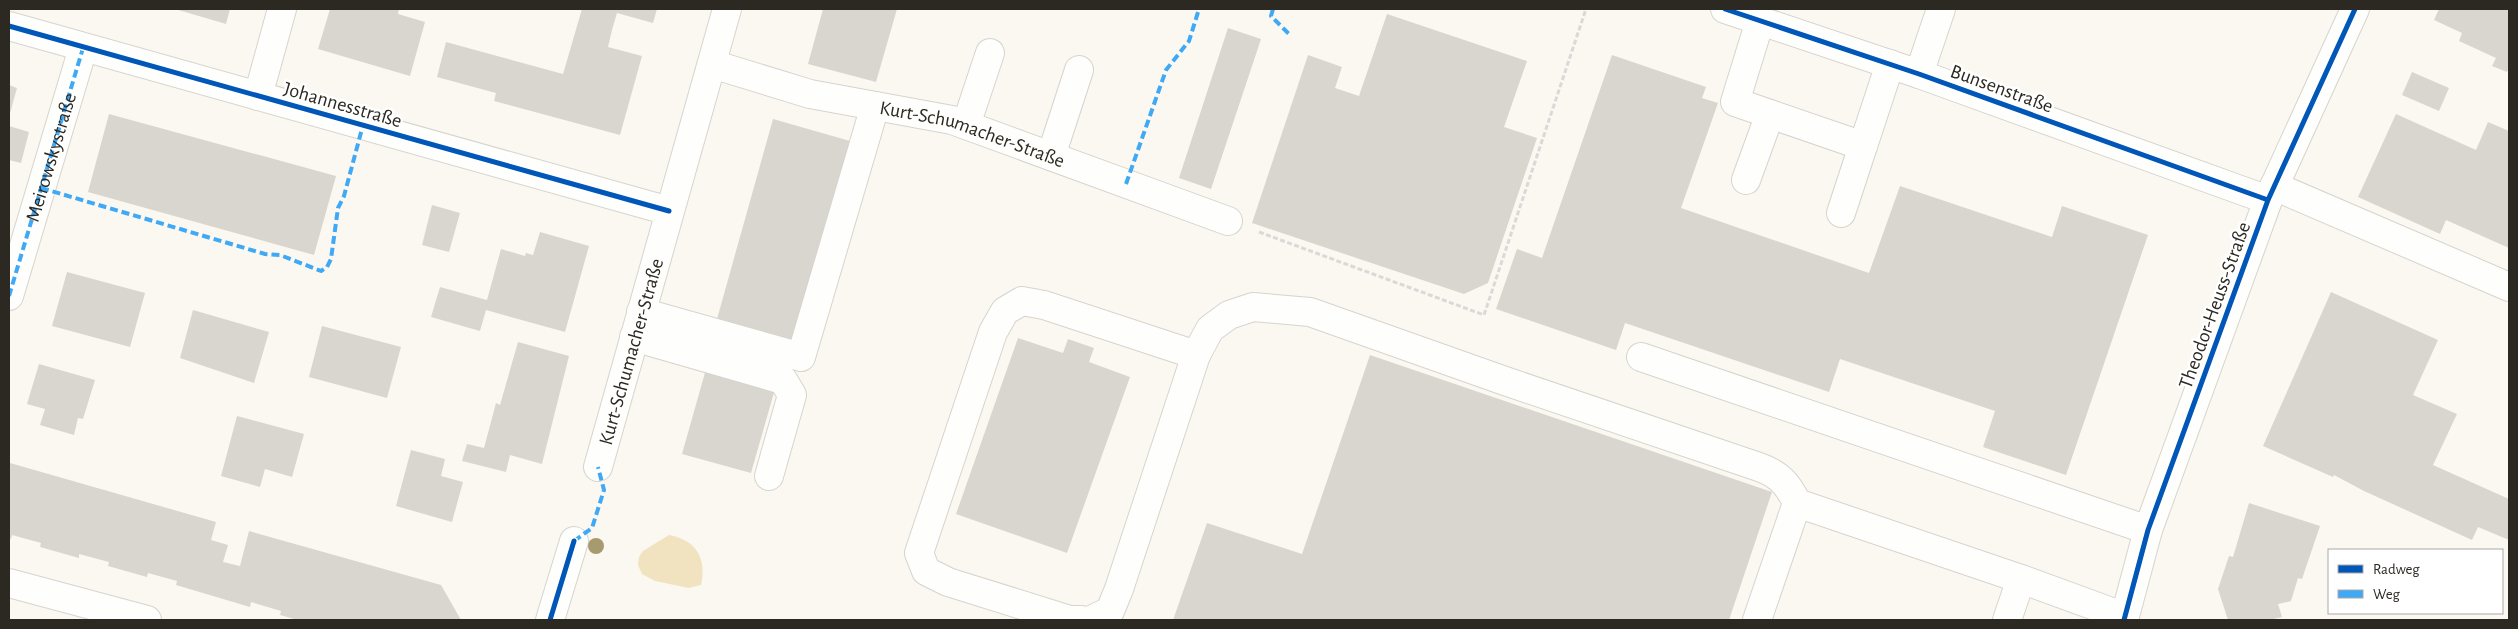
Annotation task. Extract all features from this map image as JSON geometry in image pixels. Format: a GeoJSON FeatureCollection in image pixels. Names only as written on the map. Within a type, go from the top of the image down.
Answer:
{"type":"FeatureCollection","features":[{"type":"Feature","properties":{"kind":"street"},"geometry":{"type":"LineString","coordinates":[[258,96],[282,9]]}},
{"type":"Feature","properties":{"kind":"street","name":"Kurt-Schumacher-Straße"},"geometry":{"type":"LineString","coordinates":[[598,467],[727,9]]}},
{"type":"Feature","properties":{"kind":"street","name":"Bunsenstraße"},"geometry":{"type":"LineString","coordinates":[[1725,9],[2271,193],[2509,287]]}},
{"type":"Feature","properties":{"kind":"street","name":"Bunsenstraße"},"geometry":{"type":"LineString","coordinates":[[1918,74],[1941,9]]}},
{"type":"Feature","properties":{"kind":"street","name":"Theodor-Heuss-Straße"},"geometry":{"type":"LineString","coordinates":[[2125,619],[2148,530],[2271,193],[2355,9]]}},
{"type":"Feature","properties":{"kind":"street"},"geometry":{"type":"LineString","coordinates":[[1760,21],[1735,102],[1863,146]]}},
{"type":"Feature","properties":{"kind":"street","name":"Johannesstraße"},"geometry":{"type":"LineString","coordinates":[[9,26],[669,211]]}},
{"type":"Feature","properties":{"kind":"street","name":"Meirowskystraße"},"geometry":{"type":"LineString","coordinates":[[9,296],[83,48]]}},
{"type":"Feature","properties":{"kind":"street"},"geometry":{"type":"LineString","coordinates":[[966,125],[990,53]]}},
{"type":"Feature","properties":{"kind":"street","name":"Kurt-Schumacher-Straße"},"geometry":{"type":"LineString","coordinates":[[712,64],[810,94],[966,125],[1228,221]]}},
{"type":"Feature","properties":{"kind":"street"},"geometry":{"type":"LineString","coordinates":[[1840,213],[1890,64]]}},
{"type":"Feature","properties":{"kind":"street"},"geometry":{"type":"LineString","coordinates":[[1051,156],[1079,70]]}},
{"type":"Feature","properties":{"kind":"street"},"geometry":{"type":"LineString","coordinates":[[637,324],[801,357],[874,106]]}},
{"type":"Feature","properties":{"kind":"street"},"geometry":{"type":"LineString","coordinates":[[1746,180],[1770,114]]}},
{"type":"Feature","properties":{"kind":"street"},"geometry":{"type":"LineString","coordinates":[[1081,620],[1070,620],[948,582],[926,571],[919,553],[993,332],[1005,311],[1022,301],[1044,305],[1196,355]]}},
{"type":"Feature","properties":{"kind":"street"},"geometry":{"type":"LineString","coordinates":[[1091,620],[1110,611],[1119,589],[1196,355],[1210,329],[1229,316],[1253,308],[1310,312],[1774,472],[1789,486],[1797,503],[1757,620]]}},
{"type":"Feature","properties":{"kind":"street"},"geometry":{"type":"LineString","coordinates":[[637,324],[783,380],[792,395],[769,476]]}},
{"type":"Feature","properties":{"kind":"street"},"geometry":{"type":"LineString","coordinates":[[1641,357],[2148,530]]}},
{"type":"Feature","properties":{"kind":"street"},"geometry":{"type":"LineString","coordinates":[[1797,503],[2022,579],[2125,619]]}},
{"type":"Feature","properties":{"kind":"street"},"geometry":{"type":"LineString","coordinates":[[550,620],[574,541]]}},
{"type":"Feature","properties":{"kind":"street"},"geometry":{"type":"LineString","coordinates":[[2007,620],[2022,579]]}},
{"type":"Feature","properties":{"kind":"street"},"geometry":{"type":"LineString","coordinates":[[9,583],[147,620]]}},
{"type":"Feature","properties":{"kind":"path"},"geometry":{"type":"LineString","coordinates":[[1228,221],[1484,315],[1586,9]]}},
{"type":"Feature","properties":{"kind":"shaded area"},"geometry":{"type":"Polygon","coordinates":[[[669,535],[686,541],[697,552],[702,566],[701,585],[689,588],[655,581],[642,574],[638,565],[639,557],[643,551],[669,535]]]}},
{"type":"Feature","properties":{"kind":"building"},"geometry":{"type":"Polygon","coordinates":[[[175,9],[230,9],[226,24],[175,9]]]}},
{"type":"Feature","properties":{"kind":"building"},"geometry":{"type":"Polygon","coordinates":[[[330,9],[399,9],[398,14],[425,22],[410,76],[318,49],[330,9]]]}},
{"type":"Feature","properties":{"kind":"building"},"geometry":{"type":"Polygon","coordinates":[[[582,9],[657,9],[653,23],[617,13],[612,30],[608,47],[642,56],[620,135],[494,101],[496,93],[437,77],[446,42],[563,74],[582,9]]]}},
{"type":"Feature","properties":{"kind":"building"},"geometry":{"type":"Polygon","coordinates":[[[823,9],[897,9],[876,82],[808,64],[823,9]]]}},
{"type":"Feature","properties":{"kind":"building"},"geometry":{"type":"Polygon","coordinates":[[[2439,9],[2509,9],[2509,67],[2507,72],[2492,66],[2496,58],[2459,41],[2462,33],[2434,20],[2439,9]]]}},
{"type":"Feature","properties":{"kind":"building"},"geometry":{"type":"Polygon","coordinates":[[[1387,14],[1527,61],[1504,127],[1537,138],[1488,283],[1464,294],[1252,223],[1308,55],[1342,67],[1335,88],[1359,96],[1387,14]]]}},
{"type":"Feature","properties":{"kind":"building"},"geometry":{"type":"Polygon","coordinates":[[[1228,28],[1261,39],[1211,189],[1179,178],[1228,28]]]}},
{"type":"Feature","properties":{"kind":"building"},"geometry":{"type":"Polygon","coordinates":[[[1612,55],[1706,87],[1702,98],[1718,103],[1681,208],[1869,273],[1900,186],[2052,237],[2062,206],[2148,235],[2066,475],[1983,447],[1995,411],[1840,359],[1829,392],[1625,323],[1616,350],[1496,309],[1517,249],[1542,258],[1612,55]]]}},
{"type":"Feature","properties":{"kind":"building"},"geometry":{"type":"Polygon","coordinates":[[[2412,72],[2449,88],[2439,111],[2402,95],[2412,72]]]}},
{"type":"Feature","properties":{"kind":"building"},"geometry":{"type":"Polygon","coordinates":[[[9,85],[17,88],[9,117],[9,85]]]}},
{"type":"Feature","properties":{"kind":"building"},"geometry":{"type":"Polygon","coordinates":[[[109,114],[336,176],[314,255],[88,192],[109,114]]]}},
{"type":"Feature","properties":{"kind":"building"},"geometry":{"type":"Polygon","coordinates":[[[2396,114],[2476,150],[2488,122],[2509,131],[2509,248],[2446,220],[2440,234],[2358,197],[2396,114]]]}},
{"type":"Feature","properties":{"kind":"building"},"geometry":{"type":"Polygon","coordinates":[[[773,119],[850,141],[795,341],[717,319],[773,119]]]}},
{"type":"Feature","properties":{"kind":"building"},"geometry":{"type":"Polygon","coordinates":[[[9,126],[29,132],[21,163],[9,160],[9,126]]]}},
{"type":"Feature","properties":{"kind":"building"},"geometry":{"type":"Polygon","coordinates":[[[432,205],[460,213],[449,252],[422,245],[432,205]]]}},
{"type":"Feature","properties":{"kind":"building"},"geometry":{"type":"Polygon","coordinates":[[[540,232],[589,246],[565,332],[486,310],[480,331],[431,317],[440,287],[487,300],[501,249],[525,256],[526,253],[533,255],[540,232]]]}},
{"type":"Feature","properties":{"kind":"building"},"geometry":{"type":"Polygon","coordinates":[[[67,272],[145,293],[130,347],[52,326],[67,272]]]}},
{"type":"Feature","properties":{"kind":"building"},"geometry":{"type":"Polygon","coordinates":[[[2331,292],[2438,340],[2413,395],[2457,414],[2433,465],[2509,499],[2509,540],[2478,527],[2472,540],[2364,491],[2334,475],[2333,477],[2263,446],[2331,292]]]}},
{"type":"Feature","properties":{"kind":"building"},"geometry":{"type":"Polygon","coordinates":[[[193,310],[269,332],[254,383],[180,358],[193,310]]]}},
{"type":"Feature","properties":{"kind":"building"},"geometry":{"type":"Polygon","coordinates":[[[322,326],[401,347],[387,398],[309,377],[322,326]]]}},
{"type":"Feature","properties":{"kind":"building"},"geometry":{"type":"Polygon","coordinates":[[[1018,338],[1063,353],[1068,339],[1094,348],[1089,362],[1130,377],[1067,553],[956,514],[1018,338]]]}},
{"type":"Feature","properties":{"kind":"building"},"geometry":{"type":"Polygon","coordinates":[[[518,342],[569,356],[542,464],[510,455],[506,472],[462,461],[467,444],[484,448],[496,403],[500,405],[518,342]]]}},
{"type":"Feature","properties":{"kind":"building"},"geometry":{"type":"Polygon","coordinates":[[[1370,355],[1772,492],[1729,620],[1173,620],[1207,523],[1302,554],[1370,355]]]}},
{"type":"Feature","properties":{"kind":"building"},"geometry":{"type":"Polygon","coordinates":[[[39,364],[95,380],[83,419],[78,418],[74,435],[40,425],[45,409],[27,404],[39,364]]]}},
{"type":"Feature","properties":{"kind":"building"},"geometry":{"type":"Polygon","coordinates":[[[706,369],[775,389],[751,473],[682,454],[706,369]]]}},
{"type":"Feature","properties":{"kind":"building"},"geometry":{"type":"Polygon","coordinates":[[[237,416],[304,434],[292,477],[265,469],[260,487],[221,476],[237,416]]]}},
{"type":"Feature","properties":{"kind":"building"},"geometry":{"type":"Polygon","coordinates":[[[411,450],[445,459],[441,476],[463,482],[452,522],[396,506],[411,450]]]}},
{"type":"Feature","properties":{"kind":"building"},"geometry":{"type":"Polygon","coordinates":[[[10,463],[216,522],[211,540],[228,545],[223,562],[240,566],[249,531],[441,585],[461,620],[298,620],[280,615],[281,611],[251,602],[250,607],[176,585],[177,581],[148,573],[147,577],[108,566],[109,562],[79,554],[79,558],[40,547],[41,543],[12,535],[11,539],[9,538],[10,463]]]}},
{"type":"Feature","properties":{"kind":"building"},"geometry":{"type":"Polygon","coordinates":[[[2249,503],[2320,526],[2302,579],[2298,578],[2291,601],[2278,604],[2282,617],[2269,620],[2228,620],[2218,589],[2229,556],[2233,557],[2249,503]]]}},
{"type":"Feature","properties":{"kind":"marked path"},"geometry":{"type":"LineString","coordinates":[[1126,184],[1166,70],[1189,41],[1199,9]]}},
{"type":"Feature","properties":{"kind":"marked path"},"geometry":{"type":"LineString","coordinates":[[1273,9],[1271,16],[1289,34]]}},
{"type":"Feature","properties":{"kind":"marked path"},"geometry":{"type":"LineString","coordinates":[[9,296],[83,48]]}},
{"type":"Feature","properties":{"kind":"marked path"},"geometry":{"type":"LineString","coordinates":[[41,188],[265,254],[280,255],[321,271],[327,267],[331,259],[338,208],[344,196],[363,125]]}},
{"type":"Feature","properties":{"kind":"marked path"},"geometry":{"type":"LineString","coordinates":[[574,541],[592,528],[604,490],[598,467]]}},
{"type":"Feature","properties":{"kind":"cycle path"},"geometry":{"type":"LineString","coordinates":[[1725,9],[1919,74],[2268,200]]}},
{"type":"Feature","properties":{"kind":"cycle path"},"geometry":{"type":"LineString","coordinates":[[2124,620],[2148,530],[2268,200],[2355,9]]}},
{"type":"Feature","properties":{"kind":"cycle path"},"geometry":{"type":"LineString","coordinates":[[9,26],[669,211]]}},
{"type":"Feature","properties":{"kind":"cycle path"},"geometry":{"type":"LineString","coordinates":[[550,620],[574,541]]}}]}
